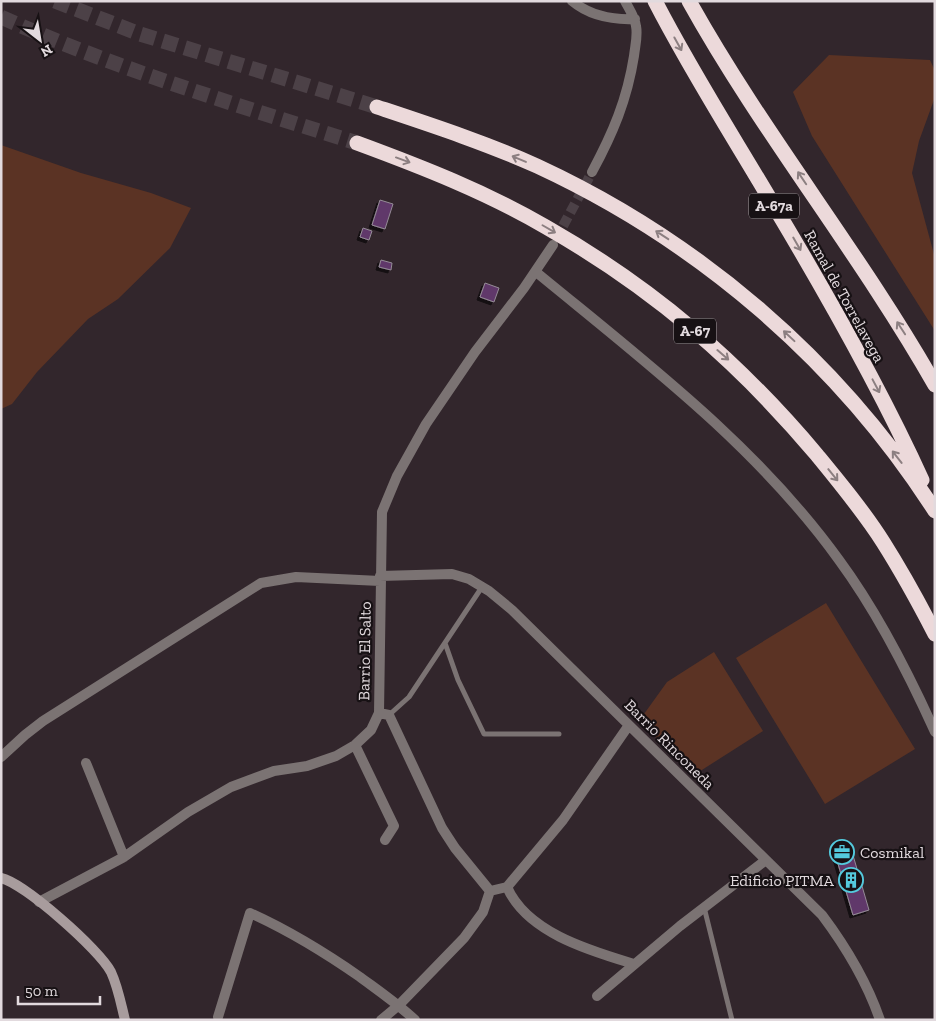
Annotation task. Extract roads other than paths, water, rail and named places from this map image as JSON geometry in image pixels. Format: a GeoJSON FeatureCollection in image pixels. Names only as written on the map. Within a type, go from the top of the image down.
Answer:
{"type":"FeatureCollection","features":[{"type":"Feature","properties":{"kind":"highway","name":"Ramal de Torrelavega"},"geometry":{"type":"LineString","coordinates":[[656,1],[690,65],[822,289],[890,413],[935,510]]}},
{"type":"Feature","properties":{"kind":"highway","name":"Ramal de Torrelavega"},"geometry":{"type":"LineString","coordinates":[[689,1],[769,129],[884,301],[935,385]]}},
{"type":"Feature","properties":{"kind":"highway"},"geometry":{"type":"LineString","coordinates":[[377,107],[439,128],[537,166],[632,217],[693,256],[765,313],[837,384],[898,459],[935,510]]}},
{"type":"Feature","properties":{"kind":"highway","name":"A-67"},"geometry":{"type":"LineString","coordinates":[[357,142],[466,186],[545,226],[641,288],[709,342],[734,364],[780,412],[833,474],[862,512],[900,569],[935,634]]}},
{"type":"Feature","properties":{"kind":"street"},"geometry":{"type":"LineString","coordinates":[[572,1],[589,12],[606,18],[618,20],[635,19]]}},
{"type":"Feature","properties":{"kind":"street"},"geometry":{"type":"LineString","coordinates":[[592,172],[612,132],[625,97],[632,67],[637,34],[635,19],[625,1]]}},
{"type":"Feature","properties":{"kind":"street","name":"Barrio El Salto"},"geometry":{"type":"LineString","coordinates":[[39,902],[124,857],[188,812],[231,788],[274,771],[307,766],[336,756],[355,745],[384,714],[380,579],[382,512],[397,476],[426,424],[475,352],[536,272],[553,245]]}},
{"type":"Feature","properties":{"kind":"street"},"geometry":{"type":"LineString","coordinates":[[536,272],[669,382],[730,437],[794,504],[840,561],[859,590],[919,696],[935,732]]}},
{"type":"Feature","properties":{"kind":"street","name":"Barrio Rinconeda"},"geometry":{"type":"LineString","coordinates":[[1,758],[43,721],[261,583],[296,577],[380,579],[452,574],[469,579],[512,610],[822,915],[858,968],[880,1020]]}},
{"type":"Feature","properties":{"kind":"street"},"geometry":{"type":"LineString","coordinates":[[384,714],[442,828],[455,848],[490,891]]}},
{"type":"Feature","properties":{"kind":"street"},"geometry":{"type":"LineString","coordinates":[[490,891],[507,887],[563,820],[629,724]]}},
{"type":"Feature","properties":{"kind":"street"},"geometry":{"type":"LineString","coordinates":[[355,745],[394,826],[385,840]]}},
{"type":"Feature","properties":{"kind":"street"},"geometry":{"type":"LineString","coordinates":[[86,763],[124,857]]}},
{"type":"Feature","properties":{"kind":"street"},"geometry":{"type":"LineString","coordinates":[[598,996],[704,907],[766,860]]}},
{"type":"Feature","properties":{"kind":"street"},"geometry":{"type":"LineString","coordinates":[[1,878],[10,880],[24,888],[104,961],[111,973],[125,1020]]}},
{"type":"Feature","properties":{"kind":"street"},"geometry":{"type":"LineString","coordinates":[[507,887],[511,897],[534,921],[558,936],[585,949],[634,964]]}},
{"type":"Feature","properties":{"kind":"street"},"geometry":{"type":"LineString","coordinates":[[381,1020],[399,1005],[464,938],[483,912],[490,891]]}},
{"type":"Feature","properties":{"kind":"street"},"geometry":{"type":"LineString","coordinates":[[218,1016],[250,913],[287,930],[335,960],[399,1005],[415,1020]]}},
{"type":"Feature","properties":{"kind":"lane"},"geometry":{"type":"LineString","coordinates":[[384,714],[409,697],[482,587]]}},
{"type":"Feature","properties":{"kind":"lane"},"geometry":{"type":"LineString","coordinates":[[445,643],[458,680],[484,734],[559,734]]}},
{"type":"Feature","properties":{"kind":"lane"},"geometry":{"type":"LineString","coordinates":[[704,907],[732,1020]]}},
{"type":"Feature","properties":{"kind":"tunnel"},"geometry":{"type":"LineString","coordinates":[[55,1],[140,34],[377,107]]}},
{"type":"Feature","properties":{"kind":"tunnel"},"geometry":{"type":"LineString","coordinates":[[1,17],[44,36],[133,70],[357,143]]}},
{"type":"Feature","properties":{"kind":"tunnel"},"geometry":{"type":"LineString","coordinates":[[556,239],[592,172]]}},
{"type":"Feature","properties":{"kind":"place","name":"Cosmikal"},"geometry":{"type":"Point","coordinates":[842,852]}},
{"type":"Feature","properties":{"kind":"place","name":"Edificio PITMA"},"geometry":{"type":"Point","coordinates":[851,880]}}]}
